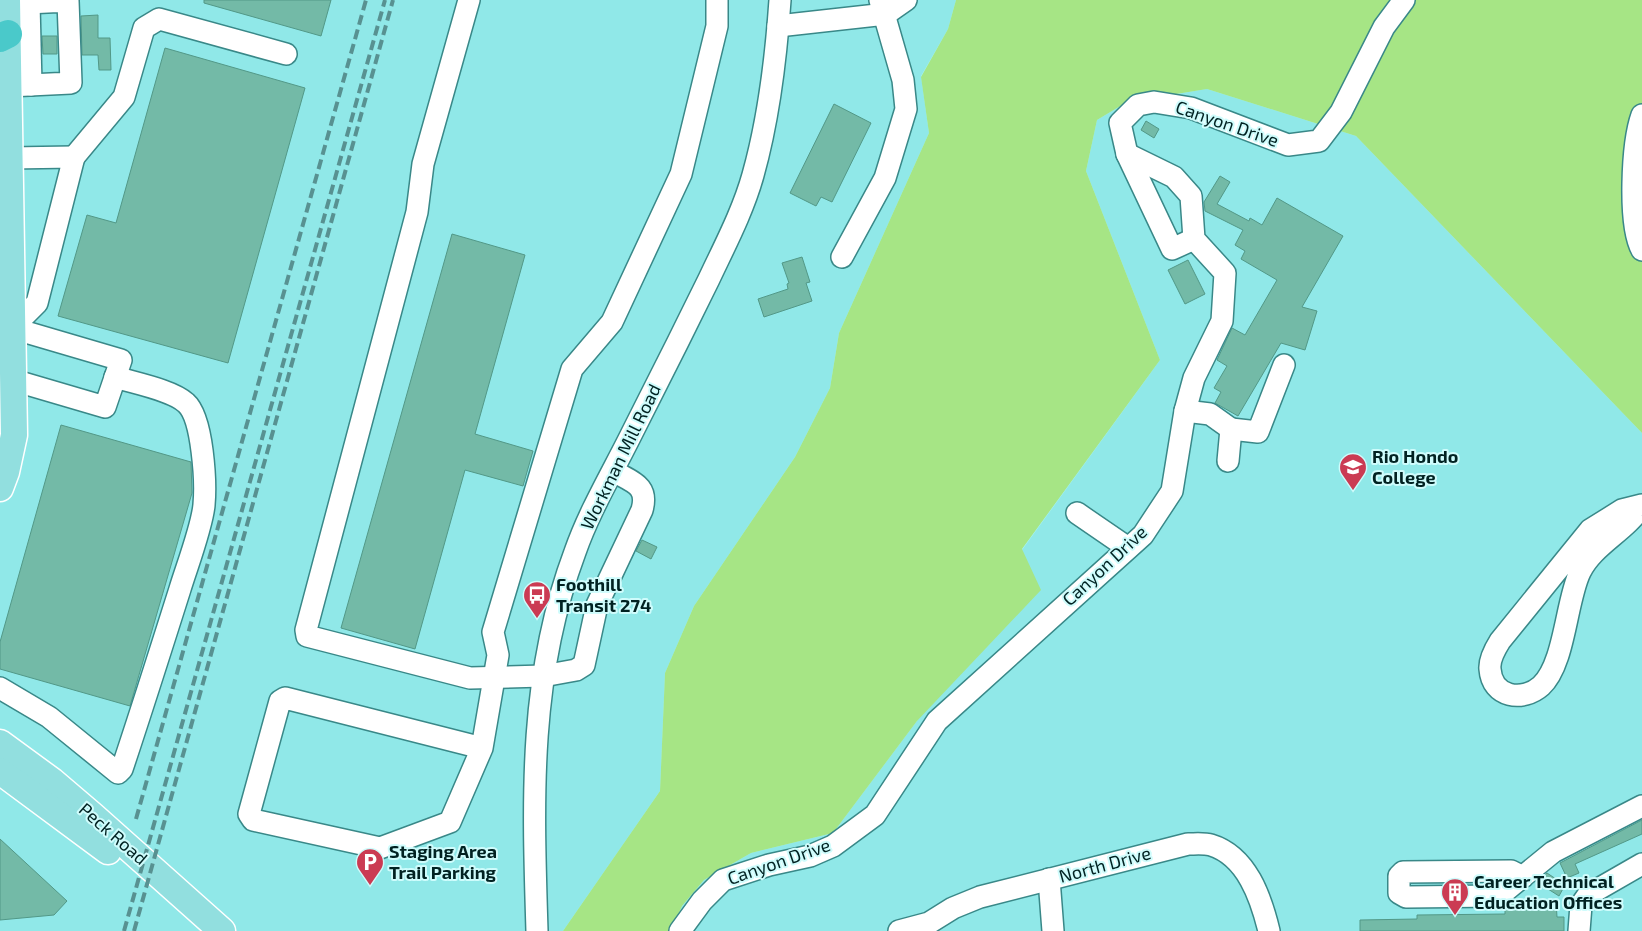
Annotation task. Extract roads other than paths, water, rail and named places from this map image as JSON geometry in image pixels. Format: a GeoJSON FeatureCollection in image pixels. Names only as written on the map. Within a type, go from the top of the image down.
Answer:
{"type":"FeatureCollection","features":[{"type":"Feature","properties":{"kind":"main road"},"geometry":{"type":"LineString","coordinates":[[0,488],[6,472],[14,435],[13,380],[8,342],[7,173],[20,85],[2,35],[14,2]]}},
{"type":"Feature","properties":{"kind":"main road","name":"Peck Road"},"geometry":{"type":"LineString","coordinates":[[0,743],[52,781],[94,816],[222,931]]}},
{"type":"Feature","properties":{"kind":"main road","name":"Peck Road"},"geometry":{"type":"LineString","coordinates":[[0,770],[106,849],[197,931]]}},
{"type":"Feature","properties":{"kind":"street"},"geometry":{"type":"LineString","coordinates":[[469,0],[423,164],[417,212],[306,630],[307,636],[311,639],[470,678],[496,679],[543,676],[576,670],[584,664],[597,605],[646,498],[643,490],[613,471]]}},
{"type":"Feature","properties":{"kind":"street"},"geometry":{"type":"LineString","coordinates":[[482,748],[285,698],[280,701],[249,814],[253,820],[380,848],[450,822],[482,748],[496,679],[498,656],[493,632],[572,369],[612,322],[681,174],[717,26],[717,0]]}},
{"type":"Feature","properties":{"kind":"street","name":"Workman Mill Road"},"geometry":{"type":"LineString","coordinates":[[537,931],[534,839],[535,742],[543,676],[554,617],[575,552],[613,471],[677,346],[730,234],[753,176],[769,100],[780,0]]}},
{"type":"Feature","properties":{"kind":"street"},"geometry":{"type":"LineString","coordinates":[[778,26],[883,7],[906,0]]}},
{"type":"Feature","properties":{"kind":"street","name":"Canyon Drive"},"geometry":{"type":"LineString","coordinates":[[1126,154],[1120,123],[1138,105],[1154,102],[1191,108],[1288,145],[1319,141],[1341,112],[1384,27],[1404,0]]}},
{"type":"Feature","properties":{"kind":"street"},"geometry":{"type":"LineString","coordinates":[[68,1],[71,83],[20,85],[14,2],[68,1]]}},
{"type":"Feature","properties":{"kind":"street"},"geometry":{"type":"LineString","coordinates":[[842,258],[885,178],[906,109],[903,80],[883,7]]}},
{"type":"Feature","properties":{"kind":"street"},"geometry":{"type":"LineString","coordinates":[[13,380],[105,407],[120,359],[8,342],[37,303],[74,157],[124,97],[144,28],[159,19],[286,54]]}},
{"type":"Feature","properties":{"kind":"street"},"geometry":{"type":"LineString","coordinates":[[1642,115],[1637,128],[1632,168],[1634,211],[1642,250]]}},
{"type":"Feature","properties":{"kind":"street"},"geometry":{"type":"LineString","coordinates":[[1126,154],[1174,177],[1191,196],[1194,239],[1172,249],[1126,154]]}},
{"type":"Feature","properties":{"kind":"street"},"geometry":{"type":"LineString","coordinates":[[7,173],[74,157]]}},
{"type":"Feature","properties":{"kind":"street","name":"Canyon Drive"},"geometry":{"type":"LineString","coordinates":[[680,931],[702,901],[723,880],[770,865],[810,856],[840,841],[875,815],[937,720],[1009,653],[1143,535],[1172,491],[1185,412],[1194,378],[1222,321],[1224,273],[1194,239]]}},
{"type":"Feature","properties":{"kind":"street"},"geometry":{"type":"LineString","coordinates":[[1185,412],[1210,414],[1231,429],[1258,432],[1284,365]]}},
{"type":"Feature","properties":{"kind":"street"},"geometry":{"type":"LineString","coordinates":[[0,688],[48,717],[118,774],[122,769],[183,578],[204,507],[204,492],[203,459],[192,411],[186,402],[115,377]]}},
{"type":"Feature","properties":{"kind":"street"},"geometry":{"type":"LineString","coordinates":[[1228,461],[1231,429]]}},
{"type":"Feature","properties":{"kind":"street"},"geometry":{"type":"LineString","coordinates":[[1642,506],[1632,520],[1594,552],[1580,573],[1560,644],[1547,678],[1542,685],[1520,696],[1506,694],[1493,681],[1490,669],[1493,654],[1500,641],[1590,530],[1622,510],[1642,506]]}},
{"type":"Feature","properties":{"kind":"street"},"geometry":{"type":"LineString","coordinates":[[1077,513],[1128,548]]}},
{"type":"Feature","properties":{"kind":"street"},"geometry":{"type":"LineString","coordinates":[[1523,877],[1511,871],[1403,872],[1399,876],[1399,893],[1406,897],[1499,896],[1523,877],[1553,852],[1642,806]]}},
{"type":"Feature","properties":{"kind":"street","name":"North Drive"},"geometry":{"type":"LineString","coordinates":[[899,931],[929,923],[953,908],[980,897],[1173,846],[1188,844],[1210,844],[1229,853],[1253,884],[1269,931]]}},
{"type":"Feature","properties":{"kind":"street"},"geometry":{"type":"LineString","coordinates":[[1579,931],[1581,905],[1588,895],[1642,864]]}},
{"type":"Feature","properties":{"kind":"street"},"geometry":{"type":"LineString","coordinates":[[1049,880],[1052,931]]}},
{"type":"Feature","properties":{"kind":"railway"},"geometry":{"type":"LineString","coordinates":[[136,819],[366,0]]}},
{"type":"Feature","properties":{"kind":"railway"},"geometry":{"type":"LineString","coordinates":[[124,931],[385,0]]}},
{"type":"Feature","properties":{"kind":"railway"},"geometry":{"type":"LineString","coordinates":[[134,931],[393,0]]}},
{"type":"Feature","properties":{"kind":"place","name":"Rio Hondo College"},"geometry":{"type":"Point","coordinates":[1353,491]}},
{"type":"Feature","properties":{"kind":"place","name":"Foothill Transit 274"},"geometry":{"type":"Point","coordinates":[537,619]}},
{"type":"Feature","properties":{"kind":"place","name":"Staging Area Trail Parking"},"geometry":{"type":"Point","coordinates":[370,886]}},
{"type":"Feature","properties":{"kind":"place","name":"Career Technical Education Offices"},"geometry":{"type":"Point","coordinates":[1455,916]}}]}
